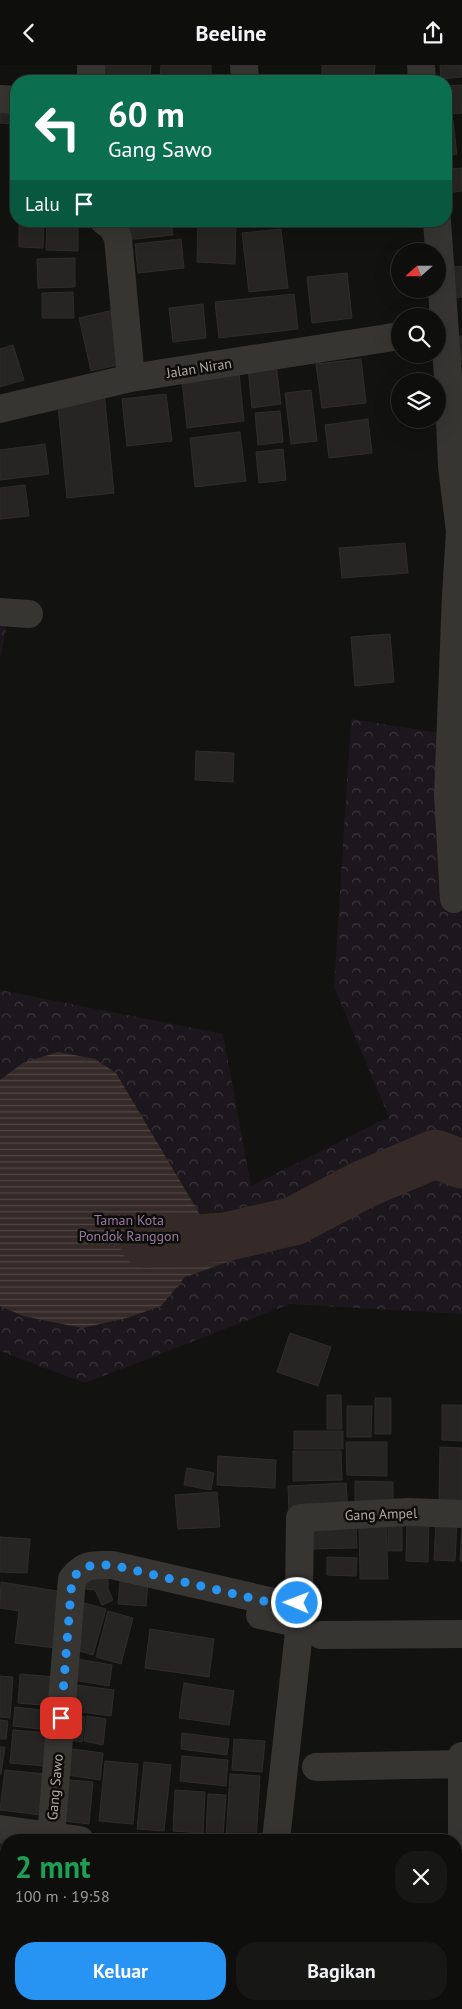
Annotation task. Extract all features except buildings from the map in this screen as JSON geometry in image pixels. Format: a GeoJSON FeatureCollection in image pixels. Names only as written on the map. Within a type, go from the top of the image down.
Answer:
{"type":"FeatureCollection","features":[{"type":"Feature","properties":{"kind":"street"},"geometry":{"type":"LineString","coordinates":[[113,227],[118,238],[131,378]]}},
{"type":"Feature","properties":{"kind":"street"},"geometry":{"type":"LineString","coordinates":[[437,227],[440,308]]}},
{"type":"Feature","properties":{"kind":"street","name":"Jalan Niran"},"geometry":{"type":"LineString","coordinates":[[0,409],[131,378],[391,338]]}},
{"type":"Feature","properties":{"kind":"street"},"geometry":{"type":"LineString","coordinates":[[446,346],[455,375],[452,466],[461,531],[456,595],[448,795],[454,899]]}},
{"type":"Feature","properties":{"kind":"street"},"geometry":{"type":"LineString","coordinates":[[0,612],[29,614]]}},
{"type":"Feature","properties":{"kind":"street","name":"Gang Ampel"},"geometry":{"type":"LineString","coordinates":[[300,1518],[408,1512],[462,1514]]}},
{"type":"Feature","properties":{"kind":"street","name":"Gang Sawo"},"geometry":{"type":"LineString","coordinates":[[51,1834],[72,1579],[80,1570],[92,1565],[112,1565],[264,1601],[291,1606],[295,1605],[299,1596],[300,1583],[300,1518]]}},
{"type":"Feature","properties":{"kind":"street"},"geometry":{"type":"LineString","coordinates":[[153,1594],[287,1620],[310,1634],[462,1634]]}},
{"type":"Feature","properties":{"kind":"street"},"geometry":{"type":"LineString","coordinates":[[277,1834],[310,1634]]}},
{"type":"Feature","properties":{"kind":"street"},"geometry":{"type":"LineString","coordinates":[[316,1767],[461,1760],[462,1834]]}},
{"type":"Feature","properties":{"kind":"street"},"geometry":{"type":"LineString","coordinates":[[0,1829],[32,1834]]}},
{"type":"Feature","properties":{"kind":"green space"},"geometry":{"type":"Polygon","coordinates":[[[0,624],[7,624],[0,659],[0,624]]]}},
{"type":"Feature","properties":{"kind":"green space","name":"Taman Kota Pondok Ranggon"},"geometry":{"type":"Polygon","coordinates":[[[351,719],[439,733],[462,734],[462,1314],[290,1304],[85,1383],[0,1351],[0,990],[223,1034],[251,1186],[389,1117],[334,987],[351,719]]]}},
{"type":"Feature","properties":{"kind":"shaded area"},"geometry":{"type":"Polygon","coordinates":[[[58,1052],[95,1059],[116,1073],[228,1262],[185,1277],[161,1306],[127,1318],[82,1328],[23,1316],[0,1306],[0,1080],[23,1063],[58,1052]]]}},
{"type":"Feature","properties":{"kind":"waterway"},"geometry":{"type":"LineString","coordinates":[[145,1243],[225,1237],[294,1221],[362,1185],[435,1154],[462,1164]]}},
{"type":"Feature","properties":{"kind":"route"},"geometry":{"type":"LineString","coordinates":[[61,1718],[72,1579],[80,1570],[92,1565],[112,1565],[264,1601],[291,1606],[297,1603]]}}]}
